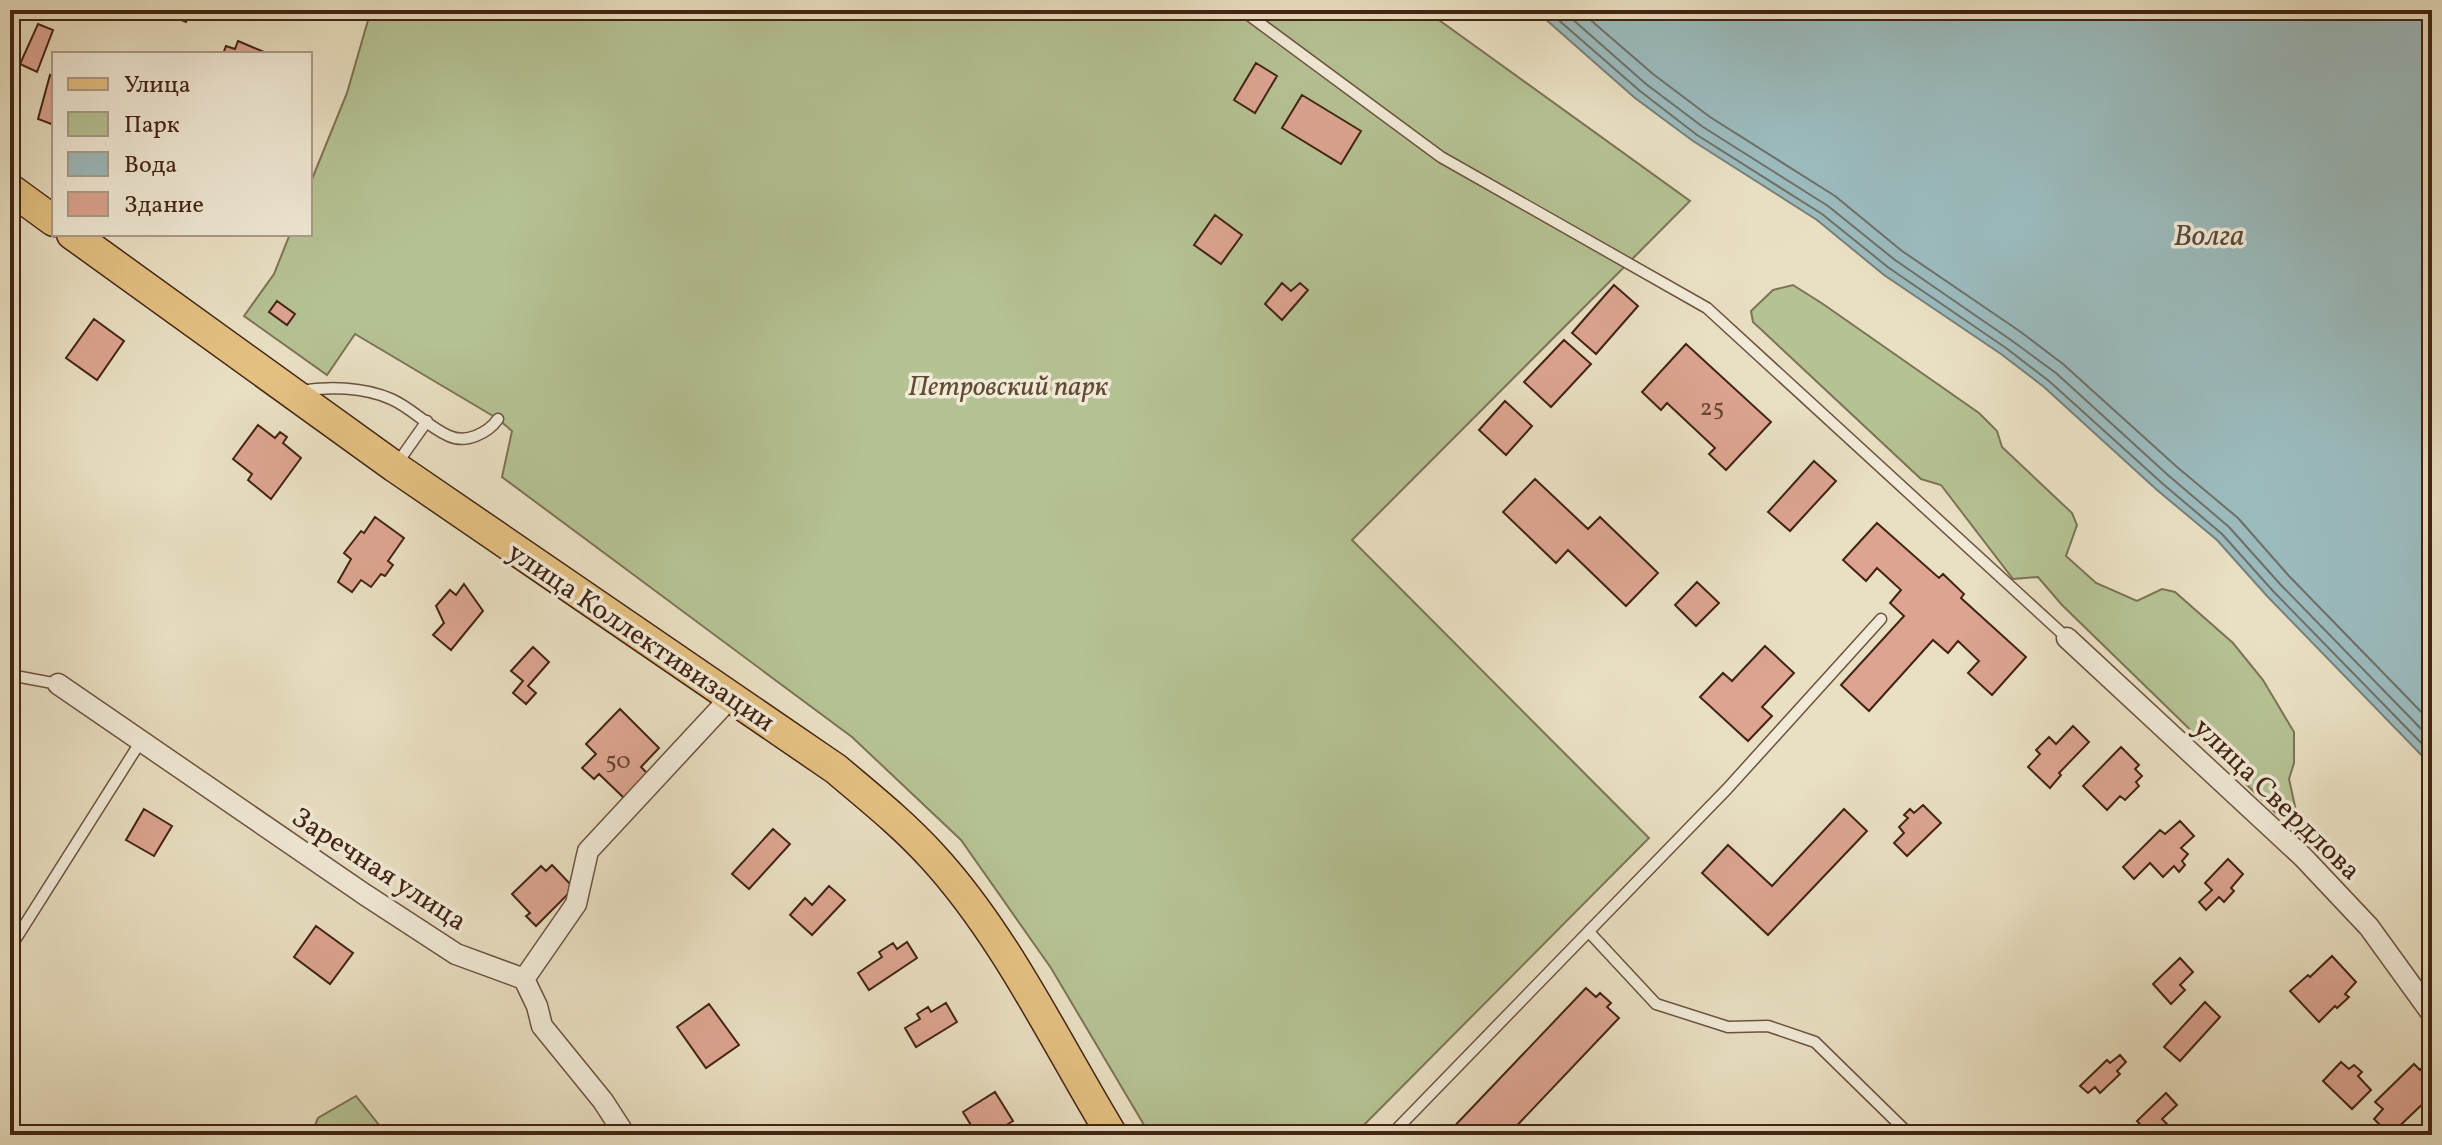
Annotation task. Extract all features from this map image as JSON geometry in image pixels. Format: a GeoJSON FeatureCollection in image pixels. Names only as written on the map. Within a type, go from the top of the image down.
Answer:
{"type":"FeatureCollection","features":[{"type":"Feature","properties":{"kind":"main road"},"geometry":{"type":"LineString","coordinates":[[10,189],[52,220]]}},
{"type":"Feature","properties":{"kind":"main road","name":"улица Коллективизации"},"geometry":{"type":"LineString","coordinates":[[75,236],[395,467],[836,769],[887,812],[932,856],[974,907],[1009,959],[1112,1135]]}},
{"type":"Feature","properties":{"kind":"street","name":"улица Свердлова"},"geometry":{"type":"LineString","coordinates":[[2067,638],[2330,885],[2369,927],[2432,1014]]}},
{"type":"Feature","properties":{"kind":"street","name":"Заречная улица"},"geometry":{"type":"LineString","coordinates":[[58,684],[456,954],[524,979]]}},
{"type":"Feature","properties":{"kind":"street"},"geometry":{"type":"LineString","coordinates":[[625,1135],[603,1101],[542,1026],[537,1006],[524,979],[576,904],[588,851],[731,697]]}},
{"type":"Feature","properties":{"kind":"lane"},"geometry":{"type":"LineString","coordinates":[[1242,10],[1441,157],[1707,308],[2067,638]]}},
{"type":"Feature","properties":{"kind":"lane"},"geometry":{"type":"LineString","coordinates":[[292,392],[341,387],[388,397],[451,437],[480,435],[498,419]]}},
{"type":"Feature","properties":{"kind":"lane"},"geometry":{"type":"LineString","coordinates":[[395,467],[427,421]]}},
{"type":"Feature","properties":{"kind":"lane"},"geometry":{"type":"LineString","coordinates":[[1391,1135],[1727,789],[1881,619]]}},
{"type":"Feature","properties":{"kind":"lane"},"geometry":{"type":"LineString","coordinates":[[10,675],[58,684]]}},
{"type":"Feature","properties":{"kind":"lane"},"geometry":{"type":"LineString","coordinates":[[10,948],[141,741]]}},
{"type":"Feature","properties":{"kind":"lane"},"geometry":{"type":"LineString","coordinates":[[1589,932],[1656,1004],[1728,1027],[1768,1026],[1815,1042],[1910,1135]]}},
{"type":"Feature","properties":{"kind":"green space","name":"Петровский парк"},"geometry":{"type":"Polygon","coordinates":[[[371,10],[1425,10],[1690,201],[1352,540],[1649,838],[1354,1135],[1150,1135],[1051,968],[961,840],[852,737],[502,477],[512,431],[498,419],[355,334],[327,375],[244,316],[274,274],[289,236],[312,236],[312,179],[347,93],[371,10]]]}},
{"type":"Feature","properties":{"kind":"green space"},"geometry":{"type":"Polygon","coordinates":[[[1793,285],[1979,413],[1997,431],[2002,447],[2072,513],[2077,525],[2066,556],[2096,583],[2137,601],[2162,589],[2175,592],[2233,643],[2263,680],[2294,732],[2294,763],[2289,779],[2296,811],[2293,819],[2281,818],[2062,605],[2038,577],[2013,579],[1941,485],[1921,479],[1753,322],[1751,311],[1773,290],[1793,285]]]}},
{"type":"Feature","properties":{"kind":"green space"},"geometry":{"type":"Polygon","coordinates":[[[356,1096],[387,1135],[311,1135],[318,1118],[356,1096]]]}},
{"type":"Feature","properties":{"kind":"water","name":"Волга"},"geometry":{"type":"Polygon","coordinates":[[[1535,10],[2432,10],[2432,766],[2217,540],[2044,387],[1884,275],[1817,220],[1693,141],[1635,98],[1535,10]]]}},
{"type":"Feature","properties":{"kind":"building"},"geometry":{"type":"Polygon","coordinates":[[[157,10],[191,10],[186,22],[157,10]]]}},
{"type":"Feature","properties":{"kind":"building"},"geometry":{"type":"Polygon","coordinates":[[[38,24],[53,30],[37,72],[20,64],[38,24]]]}},
{"type":"Feature","properties":{"kind":"building"},"geometry":{"type":"Polygon","coordinates":[[[238,41],[264,52],[224,52],[226,46],[235,49],[238,41]]]}},
{"type":"Feature","properties":{"kind":"building"},"geometry":{"type":"Polygon","coordinates":[[[1256,63],[1277,76],[1255,113],[1234,100],[1256,63]]]}},
{"type":"Feature","properties":{"kind":"building"},"geometry":{"type":"Polygon","coordinates":[[[50,75],[52,124],[38,119],[50,75]]]}},
{"type":"Feature","properties":{"kind":"building"},"geometry":{"type":"Polygon","coordinates":[[[1302,95],[1361,131],[1341,164],[1282,128],[1302,95]]]}},
{"type":"Feature","properties":{"kind":"building"},"geometry":{"type":"Polygon","coordinates":[[[1215,215],[1242,235],[1221,264],[1194,245],[1215,215]]]}},
{"type":"Feature","properties":{"kind":"building"},"geometry":{"type":"Polygon","coordinates":[[[1282,283],[1291,291],[1300,283],[1308,290],[1282,320],[1265,304],[1282,283]]]}},
{"type":"Feature","properties":{"kind":"building"},"geometry":{"type":"Polygon","coordinates":[[[1614,285],[1638,306],[1596,354],[1572,333],[1614,285]]]}},
{"type":"Feature","properties":{"kind":"building"},"geometry":{"type":"Polygon","coordinates":[[[277,301],[295,314],[287,325],[269,312],[277,301]]]}},
{"type":"Feature","properties":{"kind":"building"},"geometry":{"type":"Polygon","coordinates":[[[94,319],[124,341],[97,380],[66,358],[94,319]]]}},
{"type":"Feature","properties":{"kind":"building"},"geometry":{"type":"Polygon","coordinates":[[[1564,340],[1591,364],[1551,407],[1524,382],[1564,340]]]}},
{"type":"Feature","properties":{"kind":"building"},"geometry":{"type":"Polygon","coordinates":[[[1686,344],[1771,422],[1726,470],[1709,454],[1715,448],[1667,403],[1661,410],[1642,392],[1686,344]]]}},
{"type":"Feature","properties":{"kind":"building"},"geometry":{"type":"Polygon","coordinates":[[[1505,401],[1532,426],[1506,455],[1479,430],[1505,401]]]}},
{"type":"Feature","properties":{"kind":"building"},"geometry":{"type":"Polygon","coordinates":[[[258,425],[275,438],[280,432],[287,437],[283,443],[301,458],[271,499],[248,480],[252,474],[233,459],[258,425]]]}},
{"type":"Feature","properties":{"kind":"building"},"geometry":{"type":"Polygon","coordinates":[[[1814,461],[1836,481],[1790,531],[1768,512],[1814,461]]]}},
{"type":"Feature","properties":{"kind":"building"},"geometry":{"type":"Polygon","coordinates":[[[1535,479],[1588,529],[1600,517],[1658,573],[1626,606],[1568,550],[1556,563],[1503,512],[1535,479]]]}},
{"type":"Feature","properties":{"kind":"building"},"geometry":{"type":"Polygon","coordinates":[[[375,517],[404,538],[388,561],[393,565],[385,576],[381,574],[371,587],[361,580],[352,592],[338,582],[351,559],[344,553],[375,517]]]}},
{"type":"Feature","properties":{"kind":"building"},"geometry":{"type":"Polygon","coordinates":[[[1877,523],[1939,578],[1943,574],[1964,594],[1961,598],[2026,657],[1992,695],[1968,673],[1979,661],[1958,641],[1948,653],[1933,640],[1869,711],[1841,685],[1904,616],[1890,603],[1901,590],[1877,568],[1866,581],[1843,560],[1877,523]]]}},
{"type":"Feature","properties":{"kind":"building"},"geometry":{"type":"Polygon","coordinates":[[[1697,582],[1719,603],[1696,626],[1675,605],[1697,582]]]}},
{"type":"Feature","properties":{"kind":"building"},"geometry":{"type":"Polygon","coordinates":[[[464,584],[483,611],[451,650],[433,635],[444,623],[436,606],[450,590],[456,595],[464,584]]]}},
{"type":"Feature","properties":{"kind":"building"},"geometry":{"type":"Polygon","coordinates":[[[1765,646],[1794,673],[1762,707],[1772,716],[1748,741],[1700,697],[1723,673],[1732,681],[1765,646]]]}},
{"type":"Feature","properties":{"kind":"building"},"geometry":{"type":"Polygon","coordinates":[[[533,647],[549,662],[528,686],[536,693],[526,704],[513,693],[523,681],[511,671],[533,647]]]}},
{"type":"Feature","properties":{"kind":"building"},"geometry":{"type":"Polygon","coordinates":[[[620,709],[659,748],[641,767],[648,774],[624,798],[599,774],[594,779],[582,768],[596,754],[586,744],[620,709]]]}},
{"type":"Feature","properties":{"kind":"building"},"geometry":{"type":"Polygon","coordinates":[[[2073,726],[2089,742],[2059,773],[2061,775],[2050,788],[2028,767],[2040,754],[2036,750],[2049,737],[2056,744],[2073,726]]]}},
{"type":"Feature","properties":{"kind":"building"},"geometry":{"type":"Polygon","coordinates":[[[2121,747],[2139,765],[2135,769],[2142,776],[2136,782],[2139,786],[2125,800],[2120,796],[2107,810],[2083,786],[2121,747]]]}},
{"type":"Feature","properties":{"kind":"building"},"geometry":{"type":"Polygon","coordinates":[[[1923,805],[1941,823],[1907,856],[1894,843],[1904,833],[1899,827],[1908,818],[1904,815],[1910,809],[1914,813],[1923,805]]]}},
{"type":"Feature","properties":{"kind":"building"},"geometry":{"type":"Polygon","coordinates":[[[144,809],[172,826],[154,856],[126,840],[144,809]]]}},
{"type":"Feature","properties":{"kind":"building"},"geometry":{"type":"Polygon","coordinates":[[[1844,809],[1867,831],[1768,935],[1702,873],[1728,845],[1772,886],[1844,809]]]}},
{"type":"Feature","properties":{"kind":"building"},"geometry":{"type":"Polygon","coordinates":[[[2180,821],[2194,836],[2181,848],[2188,854],[2182,861],[2185,865],[2179,872],[2174,866],[2163,877],[2150,863],[2134,879],[2123,867],[2160,830],[2165,834],[2180,821]]]}},
{"type":"Feature","properties":{"kind":"building"},"geometry":{"type":"Polygon","coordinates":[[[773,829],[790,844],[749,889],[732,874],[773,829]]]}},
{"type":"Feature","properties":{"kind":"building"},"geometry":{"type":"Polygon","coordinates":[[[2228,859],[2243,874],[2224,902],[2219,897],[2206,910],[2199,902],[2212,890],[2205,883],[2228,859]]]}},
{"type":"Feature","properties":{"kind":"building"},"geometry":{"type":"Polygon","coordinates":[[[552,865],[574,888],[536,926],[526,916],[530,913],[512,894],[541,866],[546,871],[552,865]]]}},
{"type":"Feature","properties":{"kind":"building"},"geometry":{"type":"Polygon","coordinates":[[[829,886],[845,900],[812,935],[790,915],[805,898],[812,905],[829,886]]]}},
{"type":"Feature","properties":{"kind":"building"},"geometry":{"type":"Polygon","coordinates":[[[316,926],[353,953],[330,984],[294,957],[316,926]]]}},
{"type":"Feature","properties":{"kind":"building"},"geometry":{"type":"Polygon","coordinates":[[[907,942],[917,958],[869,990],[858,973],[882,957],[879,952],[893,943],[897,949],[907,942]]]}},
{"type":"Feature","properties":{"kind":"building"},"geometry":{"type":"Polygon","coordinates":[[[2332,956],[2356,982],[2345,994],[2349,997],[2319,1022],[2290,991],[2332,956]]]}},
{"type":"Feature","properties":{"kind":"building"},"geometry":{"type":"Polygon","coordinates":[[[2180,958],[2193,972],[2180,985],[2185,990],[2171,1004],[2153,984],[2180,958]]]}},
{"type":"Feature","properties":{"kind":"building"},"geometry":{"type":"Polygon","coordinates":[[[1586,988],[1596,997],[1600,993],[1611,1003],[1607,1007],[1619,1018],[1508,1135],[1446,1135],[1586,988]]]}},
{"type":"Feature","properties":{"kind":"building"},"geometry":{"type":"Polygon","coordinates":[[[2205,1002],[2220,1017],[2180,1061],[2164,1047],[2205,1002]]]}},
{"type":"Feature","properties":{"kind":"building"},"geometry":{"type":"Polygon","coordinates":[[[946,1003],[957,1022],[916,1047],[905,1028],[920,1019],[917,1014],[928,1007],[931,1012],[946,1003]]]}},
{"type":"Feature","properties":{"kind":"building"},"geometry":{"type":"Polygon","coordinates":[[[709,1004],[739,1045],[706,1068],[677,1027],[709,1004]]]}},
{"type":"Feature","properties":{"kind":"building"},"geometry":{"type":"Polygon","coordinates":[[[2120,1055],[2126,1062],[2117,1071],[2120,1074],[2100,1093],[2095,1087],[2088,1093],[2080,1086],[2107,1060],[2110,1063],[2120,1055]]]}},
{"type":"Feature","properties":{"kind":"building"},"geometry":{"type":"Polygon","coordinates":[[[2341,1062],[2349,1069],[2354,1065],[2362,1072],[2358,1076],[2371,1090],[2352,1109],[2323,1081],[2341,1062]]]}},
{"type":"Feature","properties":{"kind":"building"},"geometry":{"type":"Polygon","coordinates":[[[2414,1064],[2420,1070],[2424,1066],[2432,1074],[2432,1095],[2390,1135],[2374,1119],[2383,1109],[2375,1102],[2414,1064]]]}},
{"type":"Feature","properties":{"kind":"building"},"geometry":{"type":"Polygon","coordinates":[[[995,1092],[1013,1121],[990,1135],[977,1135],[963,1112],[995,1092]]]}},
{"type":"Feature","properties":{"kind":"building"},"geometry":{"type":"Polygon","coordinates":[[[2166,1093],[2177,1105],[2162,1119],[2169,1126],[2164,1131],[2166,1134],[2150,1135],[2137,1121],[2166,1093]]]}}]}
